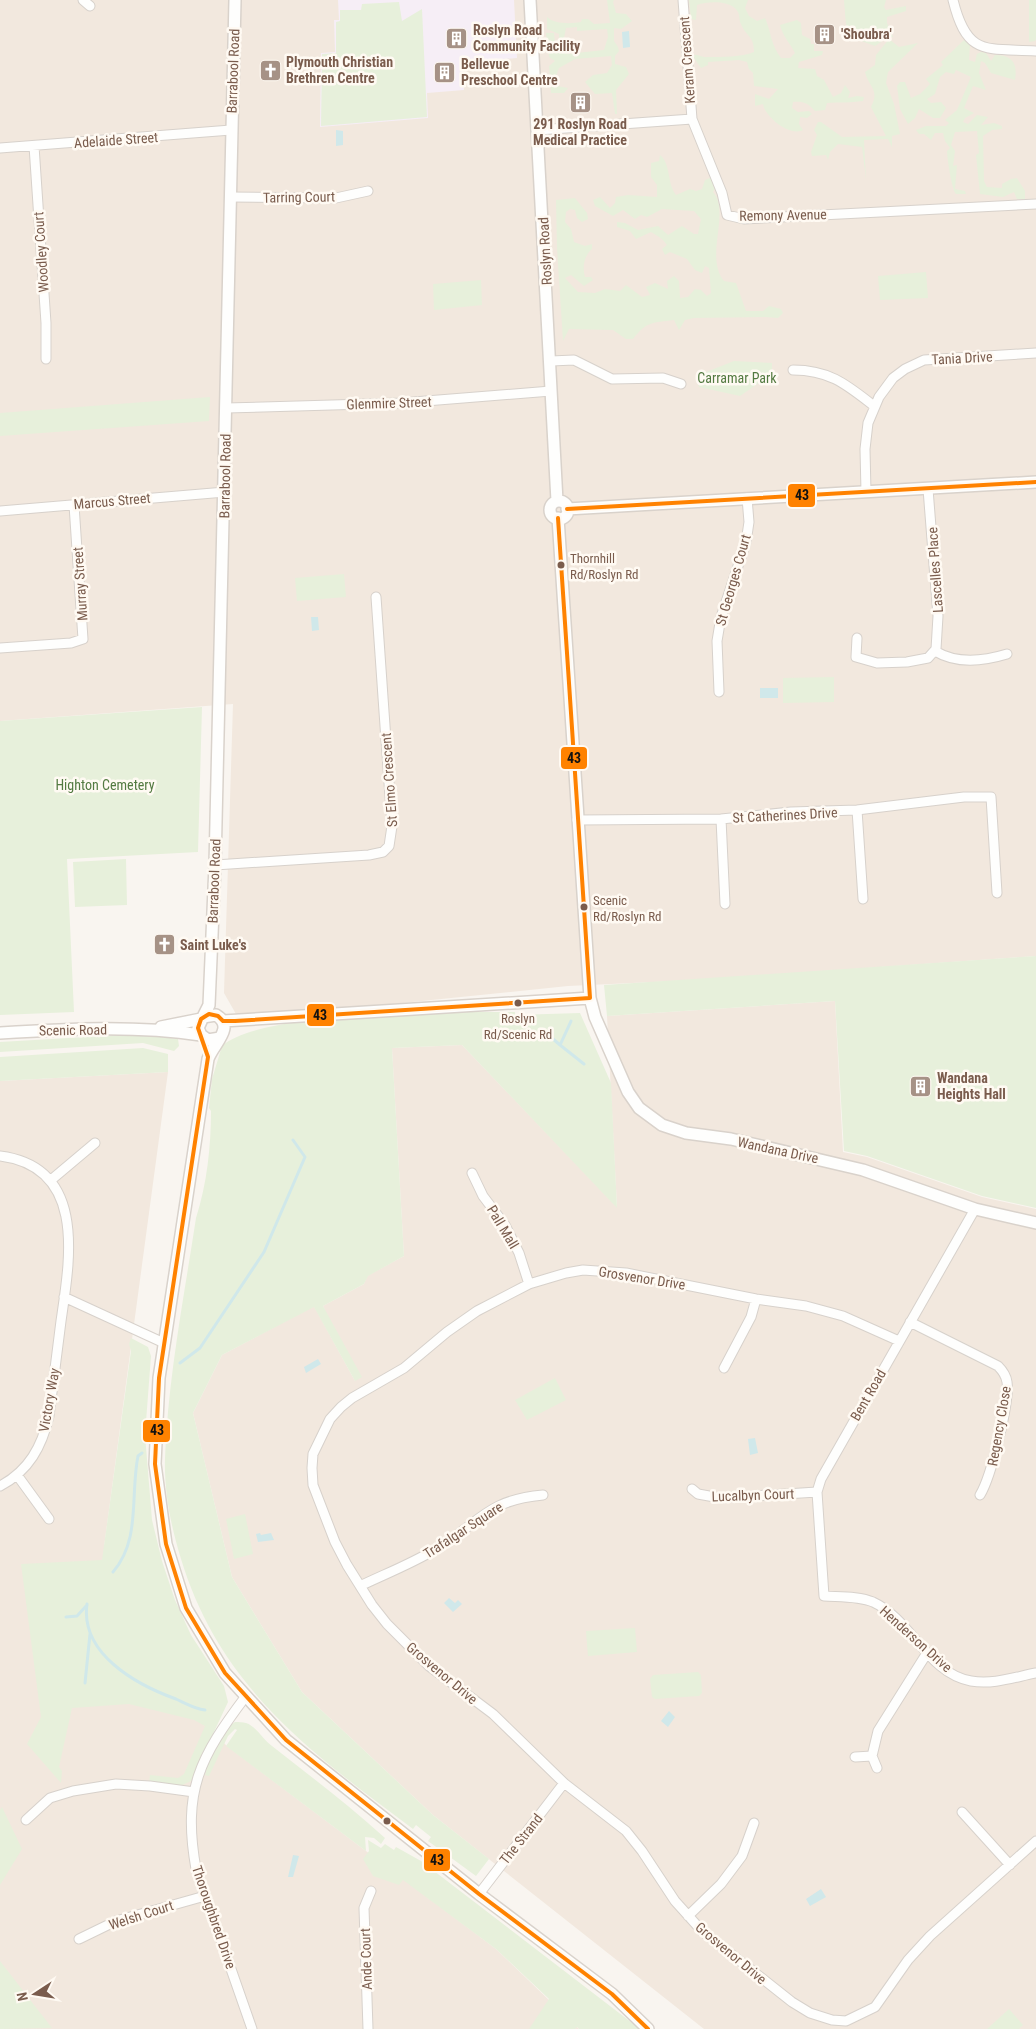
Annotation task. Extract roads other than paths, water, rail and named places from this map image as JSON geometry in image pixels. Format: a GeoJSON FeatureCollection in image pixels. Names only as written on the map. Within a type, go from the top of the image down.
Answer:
{"type":"FeatureCollection","features":[{"type":"Feature","properties":{"kind":"main road","name":"Barrabool Road"},"geometry":{"type":"LineString","coordinates":[[202,1018],[208,1005],[215,865],[235,0]]}},
{"type":"Feature","properties":{"kind":"main road","name":"Roslyn Road"},"geometry":{"type":"LineString","coordinates":[[530,0],[551,361],[557,501]]}},
{"type":"Feature","properties":{"kind":"main road"},"geometry":{"type":"LineString","coordinates":[[567,509],[1036,482]]}},
{"type":"Feature","properties":{"kind":"main road"},"geometry":{"type":"LineString","coordinates":[[557,501],[564,503],[567,509],[566,514],[558,518],[553,516],[550,509],[557,501]]}},
{"type":"Feature","properties":{"kind":"main road"},"geometry":{"type":"LineString","coordinates":[[208,1057],[198,1028],[202,1018],[209,1014],[222,1019],[255,1019],[590,998],[558,518]]}},
{"type":"Feature","properties":{"kind":"main road","name":"Barrabool Road"},"geometry":{"type":"LineString","coordinates":[[211,952],[217,1004],[222,1019]]}},
{"type":"Feature","properties":{"kind":"main road","name":"Wandana Drive"},"geometry":{"type":"LineString","coordinates":[[590,998],[595,1017],[628,1092],[637,1107],[662,1125],[686,1133],[732,1140],[863,1170],[974,1209],[1036,1223]]}},
{"type":"Feature","properties":{"kind":"main road","name":"Scenic Road"},"geometry":{"type":"LineString","coordinates":[[146,1029],[202,1018]]}},
{"type":"Feature","properties":{"kind":"main road"},"geometry":{"type":"LineString","coordinates":[[222,1019],[225,1029],[208,1057],[159,1378],[156,1464],[166,1544],[186,1608],[225,1673],[286,1740],[478,1894],[612,1994],[648,2029]]}},
{"type":"Feature","properties":{"kind":"main road"},"geometry":{"type":"LineString","coordinates":[[202,1036],[213,1041],[255,1019]]}},
{"type":"Feature","properties":{"kind":"main road","name":"Scenic Road"},"geometry":{"type":"LineString","coordinates":[[0,1033],[64,1029],[146,1029],[202,1036]]}},
{"type":"Feature","properties":{"kind":"street","name":"Keram Crescent"},"geometry":{"type":"LineString","coordinates":[[683,0],[692,119]]}},
{"type":"Feature","properties":{"kind":"street"},"geometry":{"type":"LineString","coordinates":[[953,0],[963,32],[978,46],[985,49],[1036,51]]}},
{"type":"Feature","properties":{"kind":"street"},"geometry":{"type":"LineString","coordinates":[[538,130],[692,119]]}},
{"type":"Feature","properties":{"kind":"street","name":"Remony Avenue"},"geometry":{"type":"LineString","coordinates":[[692,119],[722,193],[727,215],[744,219],[1036,204]]}},
{"type":"Feature","properties":{"kind":"street","name":"Adelaide Street"},"geometry":{"type":"LineString","coordinates":[[0,148],[231,130]]}},
{"type":"Feature","properties":{"kind":"street","name":"Woodley Court"},"geometry":{"type":"LineString","coordinates":[[34,146],[46,323],[46,359]]}},
{"type":"Feature","properties":{"kind":"street","name":"Tarring Court"},"geometry":{"type":"LineString","coordinates":[[230,197],[336,198],[368,191]]}},
{"type":"Feature","properties":{"kind":"street","name":"Tania Drive"},"geometry":{"type":"LineString","coordinates":[[866,492],[865,449],[868,424],[874,406],[893,378],[905,369],[924,360],[1036,353]]}},
{"type":"Feature","properties":{"kind":"street"},"geometry":{"type":"LineString","coordinates":[[551,361],[574,360],[588,365],[603,376],[612,379],[663,378],[681,384]]}},
{"type":"Feature","properties":{"kind":"street"},"geometry":{"type":"LineString","coordinates":[[793,370],[825,373],[834,377],[874,406]]}},
{"type":"Feature","properties":{"kind":"street","name":"Glenmire Street"},"geometry":{"type":"LineString","coordinates":[[226,408],[401,403],[551,391]]}},
{"type":"Feature","properties":{"kind":"street","name":"Lascelles Place"},"geometry":{"type":"LineString","coordinates":[[928,489],[938,616],[935,651]]}},
{"type":"Feature","properties":{"kind":"street","name":"Marcus Street"},"geometry":{"type":"LineString","coordinates":[[0,511],[225,492]]}},
{"type":"Feature","properties":{"kind":"street","name":"St Georges Court"},"geometry":{"type":"LineString","coordinates":[[719,692],[717,640],[721,617],[746,542],[748,522],[747,498]]}},
{"type":"Feature","properties":{"kind":"street","name":"Murray Street"},"geometry":{"type":"LineString","coordinates":[[0,648],[70,643],[83,639],[74,505]]}},
{"type":"Feature","properties":{"kind":"street","name":"St Elmo Crescent"},"geometry":{"type":"LineString","coordinates":[[215,865],[369,855],[383,852],[389,846],[392,826],[376,597]]}},
{"type":"Feature","properties":{"kind":"street"},"geometry":{"type":"LineString","coordinates":[[857,638],[856,662],[900,663],[928,658],[935,651],[947,658],[957,660],[1007,654]]}},
{"type":"Feature","properties":{"kind":"street","name":"St Catherines Drive"},"geometry":{"type":"LineString","coordinates":[[577,820],[721,819],[792,812],[857,810],[964,797],[991,797],[997,893]]}},
{"type":"Feature","properties":{"kind":"street"},"geometry":{"type":"LineString","coordinates":[[857,810],[863,899]]}},
{"type":"Feature","properties":{"kind":"street"},"geometry":{"type":"LineString","coordinates":[[721,819],[725,904]]}},
{"type":"Feature","properties":{"kind":"street"},"geometry":{"type":"LineString","coordinates":[[51,1180],[95,1144]]}},
{"type":"Feature","properties":{"kind":"street","name":"Victory Way"},"geometry":{"type":"LineString","coordinates":[[0,1156],[24,1162],[51,1180],[61,1198],[67,1220],[68,1247],[64,1297],[44,1436],[33,1457],[17,1475],[0,1486]]}},
{"type":"Feature","properties":{"kind":"street","name":"Pall Mall"},"geometry":{"type":"LineString","coordinates":[[472,1173],[483,1196],[505,1225],[519,1253],[529,1284]]}},
{"type":"Feature","properties":{"kind":"street","name":"Bent Road"},"geometry":{"type":"LineString","coordinates":[[824,1596],[817,1492],[832,1456],[974,1209]]}},
{"type":"Feature","properties":{"kind":"street","name":"Grosvenor Drive"},"geometry":{"type":"LineString","coordinates":[[899,1341],[843,1316],[823,1310],[756,1300],[668,1281],[603,1270],[583,1270],[529,1284],[466,1319],[404,1368],[352,1398],[330,1418],[314,1454],[312,1468],[314,1485],[335,1542],[360,1586],[372,1605],[408,1646],[429,1666],[492,1714],[564,1783],[626,1831],[642,1851],[675,1901],[688,1916],[792,2002],[824,2018],[847,2025],[875,2007],[908,1960],[930,1936],[1036,1841]]}},
{"type":"Feature","properties":{"kind":"street"},"geometry":{"type":"LineString","coordinates":[[64,1297],[164,1343]]}},
{"type":"Feature","properties":{"kind":"street"},"geometry":{"type":"LineString","coordinates":[[724,1368],[751,1317],[756,1300]]}},
{"type":"Feature","properties":{"kind":"street","name":"Regency Close"},"geometry":{"type":"LineString","coordinates":[[910,1322],[998,1366],[1004,1372],[1007,1391],[992,1469],[980,1495]]}},
{"type":"Feature","properties":{"kind":"street"},"geometry":{"type":"LineString","coordinates":[[17,1475],[49,1519]]}},
{"type":"Feature","properties":{"kind":"street","name":"Lucalbyn Court"},"geometry":{"type":"LineString","coordinates":[[692,1489],[698,1494],[720,1498],[817,1492]]}},
{"type":"Feature","properties":{"kind":"street","name":"Trafalgar Square"},"geometry":{"type":"LineString","coordinates":[[360,1586],[431,1552],[500,1503],[519,1497],[543,1495]]}},
{"type":"Feature","properties":{"kind":"street","name":"Henderson Drive"},"geometry":{"type":"LineString","coordinates":[[824,1596],[859,1598],[879,1605],[894,1616],[927,1653],[952,1674],[971,1681],[992,1682],[1036,1673]]}},
{"type":"Feature","properties":{"kind":"street"},"geometry":{"type":"LineString","coordinates":[[877,1768],[872,1756],[878,1731],[927,1653]]}},
{"type":"Feature","properties":{"kind":"street","name":"Thoroughbred Drive"},"geometry":{"type":"LineString","coordinates":[[246,1696],[219,1732],[202,1762],[194,1792],[192,1844],[196,1869],[252,2029]]}},
{"type":"Feature","properties":{"kind":"street"},"geometry":{"type":"LineString","coordinates":[[855,1758],[872,1756]]}},
{"type":"Feature","properties":{"kind":"street","name":"The Strand"},"geometry":{"type":"LineString","coordinates":[[478,1894],[564,1783]]}},
{"type":"Feature","properties":{"kind":"street"},"geometry":{"type":"LineString","coordinates":[[26,1820],[50,1798],[73,1791],[116,1784],[194,1792]]}},
{"type":"Feature","properties":{"kind":"street"},"geometry":{"type":"LineString","coordinates":[[962,1812],[1010,1865]]}},
{"type":"Feature","properties":{"kind":"street"},"geometry":{"type":"LineString","coordinates":[[688,1916],[721,1884],[742,1856],[754,1823]]}},
{"type":"Feature","properties":{"kind":"street","name":"Ande Court"},"geometry":{"type":"LineString","coordinates":[[368,2029],[364,1908],[371,1891]]}},
{"type":"Feature","properties":{"kind":"street","name":"Welsh Court"},"geometry":{"type":"LineString","coordinates":[[79,1939],[116,1922],[205,1896]]}},
{"type":"Feature","properties":{"kind":"water"},"geometry":{"type":"Polygon","coordinates":[[[629,31],[630,47],[623,48],[622,32],[629,31]]]}},
{"type":"Feature","properties":{"kind":"water"},"geometry":{"type":"Polygon","coordinates":[[[336,130],[343,131],[343,145],[336,146],[336,130]]]}},
{"type":"Feature","properties":{"kind":"water"},"geometry":{"type":"Polygon","coordinates":[[[311,617],[318,617],[319,630],[312,631],[311,617]]]}},
{"type":"Feature","properties":{"kind":"water"},"geometry":{"type":"Polygon","coordinates":[[[760,688],[778,688],[778,698],[760,698],[760,688]]]}},
{"type":"Feature","properties":{"kind":"water"},"geometry":{"type":"Polygon","coordinates":[[[318,1359],[321,1364],[306,1373],[304,1367],[318,1359]]]}},
{"type":"Feature","properties":{"kind":"water"},"geometry":{"type":"Polygon","coordinates":[[[755,1438],[758,1453],[750,1455],[748,1439],[755,1438]]]}},
{"type":"Feature","properties":{"kind":"water"},"geometry":{"type":"Polygon","coordinates":[[[260,1533],[261,1535],[271,1533],[274,1540],[258,1542],[256,1534],[260,1533]]]}},
{"type":"Feature","properties":{"kind":"water"},"geometry":{"type":"Polygon","coordinates":[[[449,1598],[455,1603],[458,1600],[462,1604],[453,1612],[444,1603],[449,1598]]]}},
{"type":"Feature","properties":{"kind":"water"},"geometry":{"type":"Polygon","coordinates":[[[669,1711],[675,1717],[668,1727],[661,1721],[669,1711]]]}},
{"type":"Feature","properties":{"kind":"water"},"geometry":{"type":"Polygon","coordinates":[[[293,1855],[299,1856],[293,1877],[288,1877],[293,1855]]]}},
{"type":"Feature","properties":{"kind":"water"},"geometry":{"type":"Polygon","coordinates":[[[821,1889],[826,1897],[810,1906],[806,1899],[821,1889]]]}},
{"type":"Feature","properties":{"kind":"waterway"},"geometry":{"type":"LineString","coordinates":[[571,1021],[560,1045],[584,1064]]}},
{"type":"Feature","properties":{"kind":"waterway"},"geometry":{"type":"LineString","coordinates":[[552,1038],[560,1045]]}},
{"type":"Feature","properties":{"kind":"waterway"},"geometry":{"type":"LineString","coordinates":[[180,1363],[200,1348],[264,1252],[305,1157],[293,1140]]}},
{"type":"Feature","properties":{"kind":"waterway"},"geometry":{"type":"LineString","coordinates":[[113,1572],[128,1546],[133,1517],[138,1456],[142,1453]]}},
{"type":"Feature","properties":{"kind":"waterway"},"geometry":{"type":"LineString","coordinates":[[87,1604],[87,1622],[92,1638],[114,1665],[129,1676],[161,1693],[205,1710]]}},
{"type":"Feature","properties":{"kind":"waterway"},"geometry":{"type":"LineString","coordinates":[[66,1617],[77,1616],[87,1605]]}},
{"type":"Feature","properties":{"kind":"waterway"},"geometry":{"type":"LineString","coordinates":[[85,1683],[90,1634]]}},
{"type":"Feature","properties":{"kind":"place","name":"'Shoubra'"},"geometry":{"type":"Point","coordinates":[825,34]}},
{"type":"Feature","properties":{"kind":"place","name":"Roslyn Road Community Facility"},"geometry":{"type":"Point","coordinates":[457,38]}},
{"type":"Feature","properties":{"kind":"place","name":"Plymouth Christian Brethren Centre"},"geometry":{"type":"Point","coordinates":[270,70]}},
{"type":"Feature","properties":{"kind":"place","name":"Bellevue Preschool Centre"},"geometry":{"type":"Point","coordinates":[445,72]}},
{"type":"Feature","properties":{"kind":"place","name":"291 Roslyn Road Medical Practice"},"geometry":{"type":"Point","coordinates":[580,102]}},
{"type":"Feature","properties":{"kind":"place","name":"Thornhill Rd/Roslyn Rd"},"geometry":{"type":"Point","coordinates":[561,565]}},
{"type":"Feature","properties":{"kind":"place","name":"Scenic Rd/Roslyn Rd"},"geometry":{"type":"Point","coordinates":[584,907]}},
{"type":"Feature","properties":{"kind":"place","name":"Saint Luke's"},"geometry":{"type":"Point","coordinates":[164,945]}},
{"type":"Feature","properties":{"kind":"place","name":"Roslyn Rd/Scenic Rd"},"geometry":{"type":"Point","coordinates":[518,1003]}},
{"type":"Feature","properties":{"kind":"place","name":"Wandana Heights Hall"},"geometry":{"type":"Point","coordinates":[921,1086]}},
{"type":"Feature","properties":{"kind":"park label","name":"Carramar Park"},"geometry":{"type":"Point","coordinates":[737,378]}},
{"type":"Feature","properties":{"kind":"park label","name":"Highton Cemetery"},"geometry":{"type":"Point","coordinates":[105,785]}}]}
